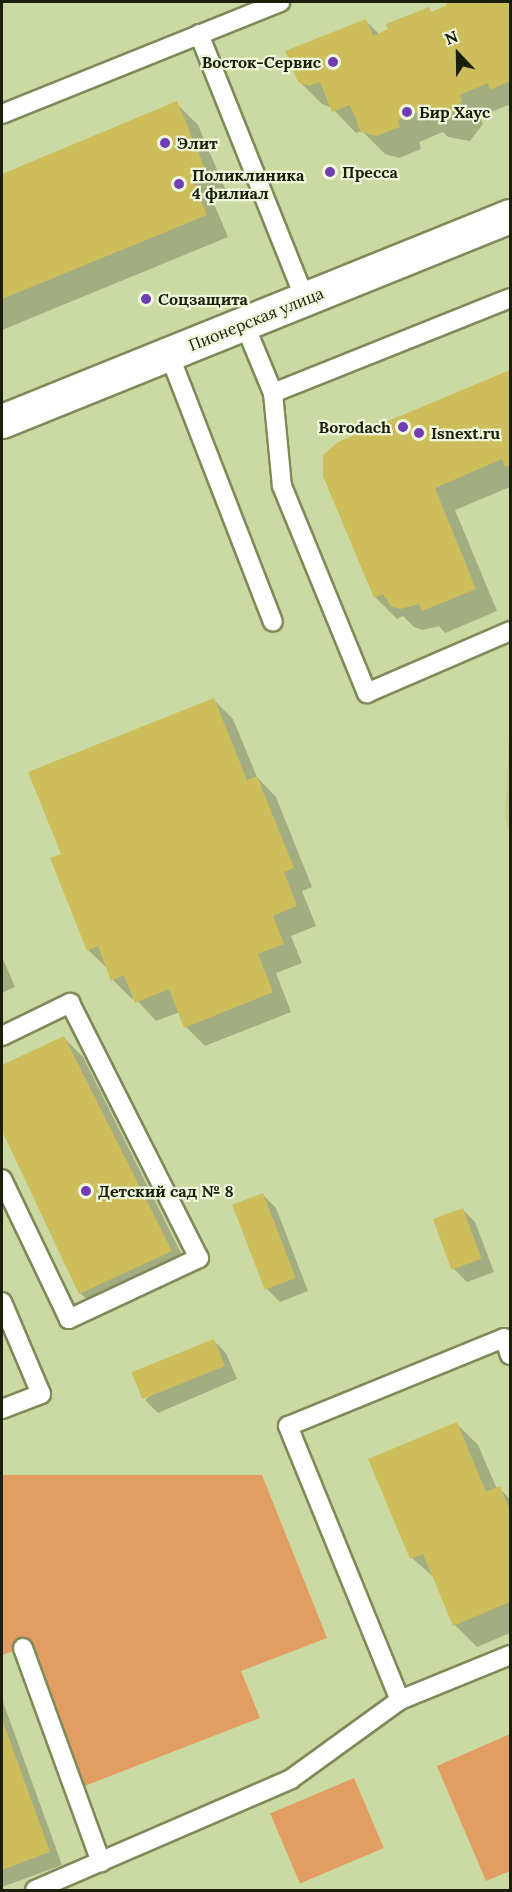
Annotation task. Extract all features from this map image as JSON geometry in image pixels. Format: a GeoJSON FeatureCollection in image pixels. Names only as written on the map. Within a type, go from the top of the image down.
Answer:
{"type":"FeatureCollection","features":[{"type":"Feature","properties":{"kind":"main road","name":"Пионерская улица"},"geometry":{"type":"LineString","coordinates":[[2,421],[510,216]]}},
{"type":"Feature","properties":{"kind":"lane"},"geometry":{"type":"LineString","coordinates":[[2,114],[280,2]]}},
{"type":"Feature","properties":{"kind":"lane"},"geometry":{"type":"LineString","coordinates":[[199,34],[305,299]]}},
{"type":"Feature","properties":{"kind":"lane"},"geometry":{"type":"LineString","coordinates":[[273,393],[510,298]]}},
{"type":"Feature","properties":{"kind":"lane"},"geometry":{"type":"LineString","coordinates":[[244,323],[273,393],[282,486],[367,693],[510,631]]}},
{"type":"Feature","properties":{"kind":"lane"},"geometry":{"type":"LineString","coordinates":[[168,354],[273,622]]}},
{"type":"Feature","properties":{"kind":"lane"},"geometry":{"type":"LineString","coordinates":[[2,1036],[70,1003],[199,1258],[69,1319],[2,1179]]}},
{"type":"Feature","properties":{"kind":"lane"},"geometry":{"type":"LineString","coordinates":[[2,1302],[40,1394],[2,1409]]}},
{"type":"Feature","properties":{"kind":"lane"},"geometry":{"type":"LineString","coordinates":[[400,1700],[288,1426],[504,1338],[510,1355]]}},
{"type":"Feature","properties":{"kind":"lane"},"geometry":{"type":"LineString","coordinates":[[23,1648],[101,1862]]}},
{"type":"Feature","properties":{"kind":"lane"},"geometry":{"type":"LineString","coordinates":[[35,1890],[291,1779],[400,1700],[510,1655]]}},
{"type":"Feature","properties":{"kind":"shaded area"},"geometry":{"type":"Polygon","coordinates":[[[510,717],[510,833],[505,819],[510,717]]]}},
{"type":"Feature","properties":{"kind":"shaded area"},"geometry":{"type":"Polygon","coordinates":[[[2,1475],[262,1475],[327,1638],[241,1671],[260,1718],[74,1790],[22,1648],[2,1655],[2,1475]]]}},
{"type":"Feature","properties":{"kind":"shaded area"},"geometry":{"type":"Polygon","coordinates":[[[510,1734],[510,1871],[486,1881],[437,1766],[510,1734]]]}},
{"type":"Feature","properties":{"kind":"shaded area"},"geometry":{"type":"Polygon","coordinates":[[[354,1778],[384,1848],[300,1884],[270,1814],[354,1778]]]}},
{"type":"Feature","properties":{"kind":"building"},"geometry":{"type":"Polygon","coordinates":[[[446,2],[510,2],[510,81],[490,90],[488,83],[460,95],[462,101],[448,120],[425,116],[422,110],[398,120],[400,127],[376,136],[361,132],[350,105],[332,112],[320,82],[309,86],[298,82],[285,51],[366,19],[373,36],[388,29],[386,24],[429,7],[431,12],[447,5],[446,2]]]}},
{"type":"Feature","properties":{"kind":"building"},"geometry":{"type":"Polygon","coordinates":[[[177,101],[206,171],[192,177],[207,215],[2,299],[2,174],[177,101]]]}},
{"type":"Feature","properties":{"kind":"building"},"geometry":{"type":"Polygon","coordinates":[[[510,370],[510,465],[505,467],[502,459],[435,488],[476,589],[422,611],[419,604],[400,609],[391,606],[383,594],[374,598],[323,476],[323,455],[338,442],[510,370]]]}},
{"type":"Feature","properties":{"kind":"building"},"geometry":{"type":"Polygon","coordinates":[[[214,698],[247,780],[257,776],[294,868],[284,872],[297,906],[273,916],[284,944],[258,954],[273,992],[184,1028],[169,989],[135,1003],[124,975],[111,981],[98,946],[87,951],[50,858],[61,854],[28,772],[214,698]]]}},
{"type":"Feature","properties":{"kind":"building","name":"Детский сад № 8"},"geometry":{"type":"Polygon","coordinates":[[[64,1036],[172,1251],[79,1294],[2,1131],[2,1065],[64,1036]]]}},
{"type":"Feature","properties":{"kind":"building"},"geometry":{"type":"Polygon","coordinates":[[[263,1193],[296,1278],[265,1290],[232,1205],[263,1193]]]}},
{"type":"Feature","properties":{"kind":"building"},"geometry":{"type":"Polygon","coordinates":[[[463,1208],[481,1259],[451,1270],[433,1219],[463,1208]]]}},
{"type":"Feature","properties":{"kind":"building"},"geometry":{"type":"Polygon","coordinates":[[[214,1339],[225,1366],[142,1399],[131,1372],[214,1339]]]}},
{"type":"Feature","properties":{"kind":"building"},"geometry":{"type":"Polygon","coordinates":[[[457,1422],[486,1492],[500,1486],[510,1511],[510,1602],[453,1626],[423,1554],[410,1559],[368,1459],[457,1422]]]}},
{"type":"Feature","properties":{"kind":"building"},"geometry":{"type":"Polygon","coordinates":[[[2,1719],[50,1852],[2,1870],[2,1719]]]}},
{"type":"Feature","properties":{"kind":"place","name":"Восток-Сервис"},"geometry":{"type":"Point","coordinates":[333,62]}},
{"type":"Feature","properties":{"kind":"place","name":"Бир Хаус"},"geometry":{"type":"Point","coordinates":[407,112]}},
{"type":"Feature","properties":{"kind":"place","name":"Элит"},"geometry":{"type":"Point","coordinates":[165,143]}},
{"type":"Feature","properties":{"kind":"place","name":"Пресса"},"geometry":{"type":"Point","coordinates":[330,172]}},
{"type":"Feature","properties":{"kind":"place","name":"Поликлиника 4 филиал"},"geometry":{"type":"Point","coordinates":[179,184]}},
{"type":"Feature","properties":{"kind":"place","name":"Соцзащита"},"geometry":{"type":"Point","coordinates":[146,299]}},
{"type":"Feature","properties":{"kind":"place","name":"Borodach"},"geometry":{"type":"Point","coordinates":[403,427]}},
{"type":"Feature","properties":{"kind":"place","name":"Isnext.ru"},"geometry":{"type":"Point","coordinates":[419,433]}},
{"type":"Feature","properties":{"kind":"place","name":"Детский сад № 8"},"geometry":{"type":"Point","coordinates":[86,1191]}}]}
